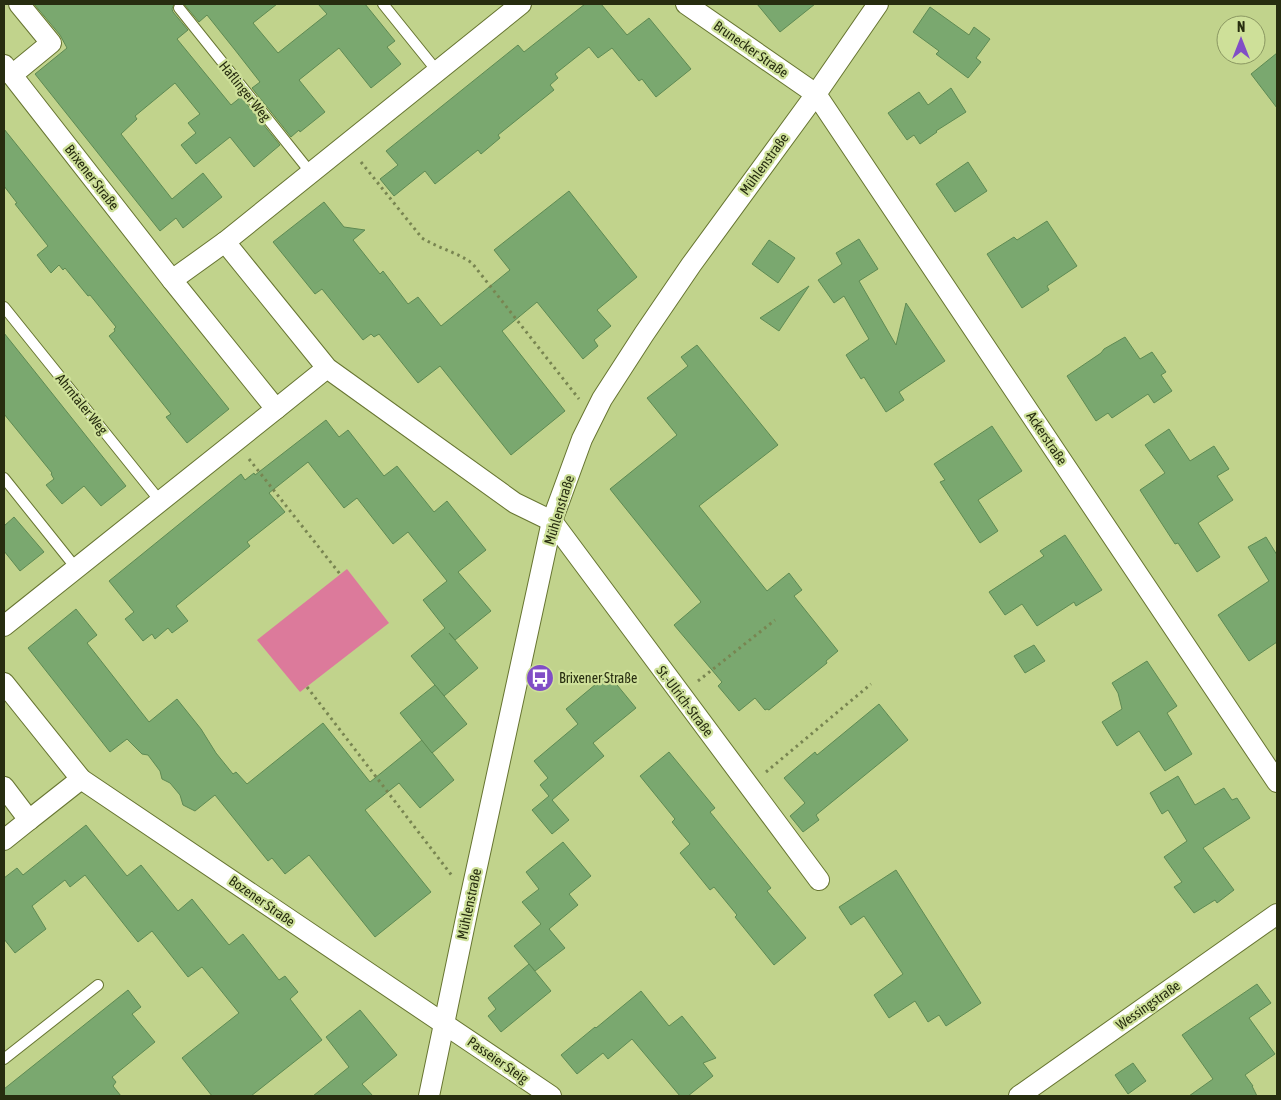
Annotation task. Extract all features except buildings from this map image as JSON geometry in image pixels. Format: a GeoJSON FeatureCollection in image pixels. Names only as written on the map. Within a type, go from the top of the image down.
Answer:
{"type":"FeatureCollection","features":[{"type":"Feature","properties":{"kind":"street","name":"Brixener Straße"},"geometry":{"type":"LineString","coordinates":[[18,4],[50,43],[8,70],[172,280],[276,409]]}},
{"type":"Feature","properties":{"kind":"street"},"geometry":{"type":"LineString","coordinates":[[172,280],[225,242],[521,4]]}},
{"type":"Feature","properties":{"kind":"street","name":"Brunecker Straße"},"geometry":{"type":"LineString","coordinates":[[686,4],[816,94]]}},
{"type":"Feature","properties":{"kind":"street","name":"Mühlenstraße"},"geometry":{"type":"LineString","coordinates":[[429,1096],[552,521],[582,439],[602,399],[691,265],[816,94],[878,4]]}},
{"type":"Feature","properties":{"kind":"street","name":"Ackerstraße"},"geometry":{"type":"LineString","coordinates":[[816,94],[1277,782]]}},
{"type":"Feature","properties":{"kind":"street"},"geometry":{"type":"LineString","coordinates":[[225,242],[327,368],[515,503],[552,521]]}},
{"type":"Feature","properties":{"kind":"street"},"geometry":{"type":"LineString","coordinates":[[4,626],[327,368]]}},
{"type":"Feature","properties":{"kind":"street","name":"St.-Ulrich-Straße"},"geometry":{"type":"LineString","coordinates":[[552,521],[819,880]]}},
{"type":"Feature","properties":{"kind":"street","name":"Bozener Straße"},"geometry":{"type":"LineString","coordinates":[[4,682],[81,779],[444,1023]]}},
{"type":"Feature","properties":{"kind":"street"},"geometry":{"type":"LineString","coordinates":[[4,840],[81,779]]}},
{"type":"Feature","properties":{"kind":"street"},"geometry":{"type":"LineString","coordinates":[[4,787],[29,820]]}},
{"type":"Feature","properties":{"kind":"street","name":"Wessingstraße"},"geometry":{"type":"LineString","coordinates":[[1019,1096],[1277,914]]}},
{"type":"Feature","properties":{"kind":"street","name":"Passeier Steig"},"geometry":{"type":"LineString","coordinates":[[444,1023],[551,1096]]}},
{"type":"Feature","properties":{"kind":"lane"},"geometry":{"type":"LineString","coordinates":[[382,4],[437,72]]}},
{"type":"Feature","properties":{"kind":"lane","name":"Haflinger Weg"},"geometry":{"type":"LineString","coordinates":[[179,8],[311,173]]}},
{"type":"Feature","properties":{"kind":"lane","name":"Ahrntaler Weg"},"geometry":{"type":"LineString","coordinates":[[4,307],[160,502]]}},
{"type":"Feature","properties":{"kind":"lane"},"geometry":{"type":"LineString","coordinates":[[4,478],[76,568]]}},
{"type":"Feature","properties":{"kind":"lane"},"geometry":{"type":"LineString","coordinates":[[4,1059],[98,985]]}},
{"type":"Feature","properties":{"kind":"path"},"geometry":{"type":"LineString","coordinates":[[346,144],[422,238],[460,255],[472,263],[593,417]]}},
{"type":"Feature","properties":{"kind":"path"},"geometry":{"type":"LineString","coordinates":[[235,442],[340,574]]}},
{"type":"Feature","properties":{"kind":"path"},"geometry":{"type":"LineString","coordinates":[[680,695],[775,620]]}},
{"type":"Feature","properties":{"kind":"path"},"geometry":{"type":"LineString","coordinates":[[749,787],[871,684]]}},
{"type":"Feature","properties":{"kind":"path"},"geometry":{"type":"LineString","coordinates":[[307,687],[470,899]]}},
{"type":"Feature","properties":{"kind":"shaded area"},"geometry":{"type":"Polygon","coordinates":[[[347,569],[389,623],[300,692],[257,640],[347,569]]]}},
{"type":"Feature","properties":{"kind":"place","name":"Brixener Straße"},"geometry":{"type":"Point","coordinates":[540,678]}}]}
